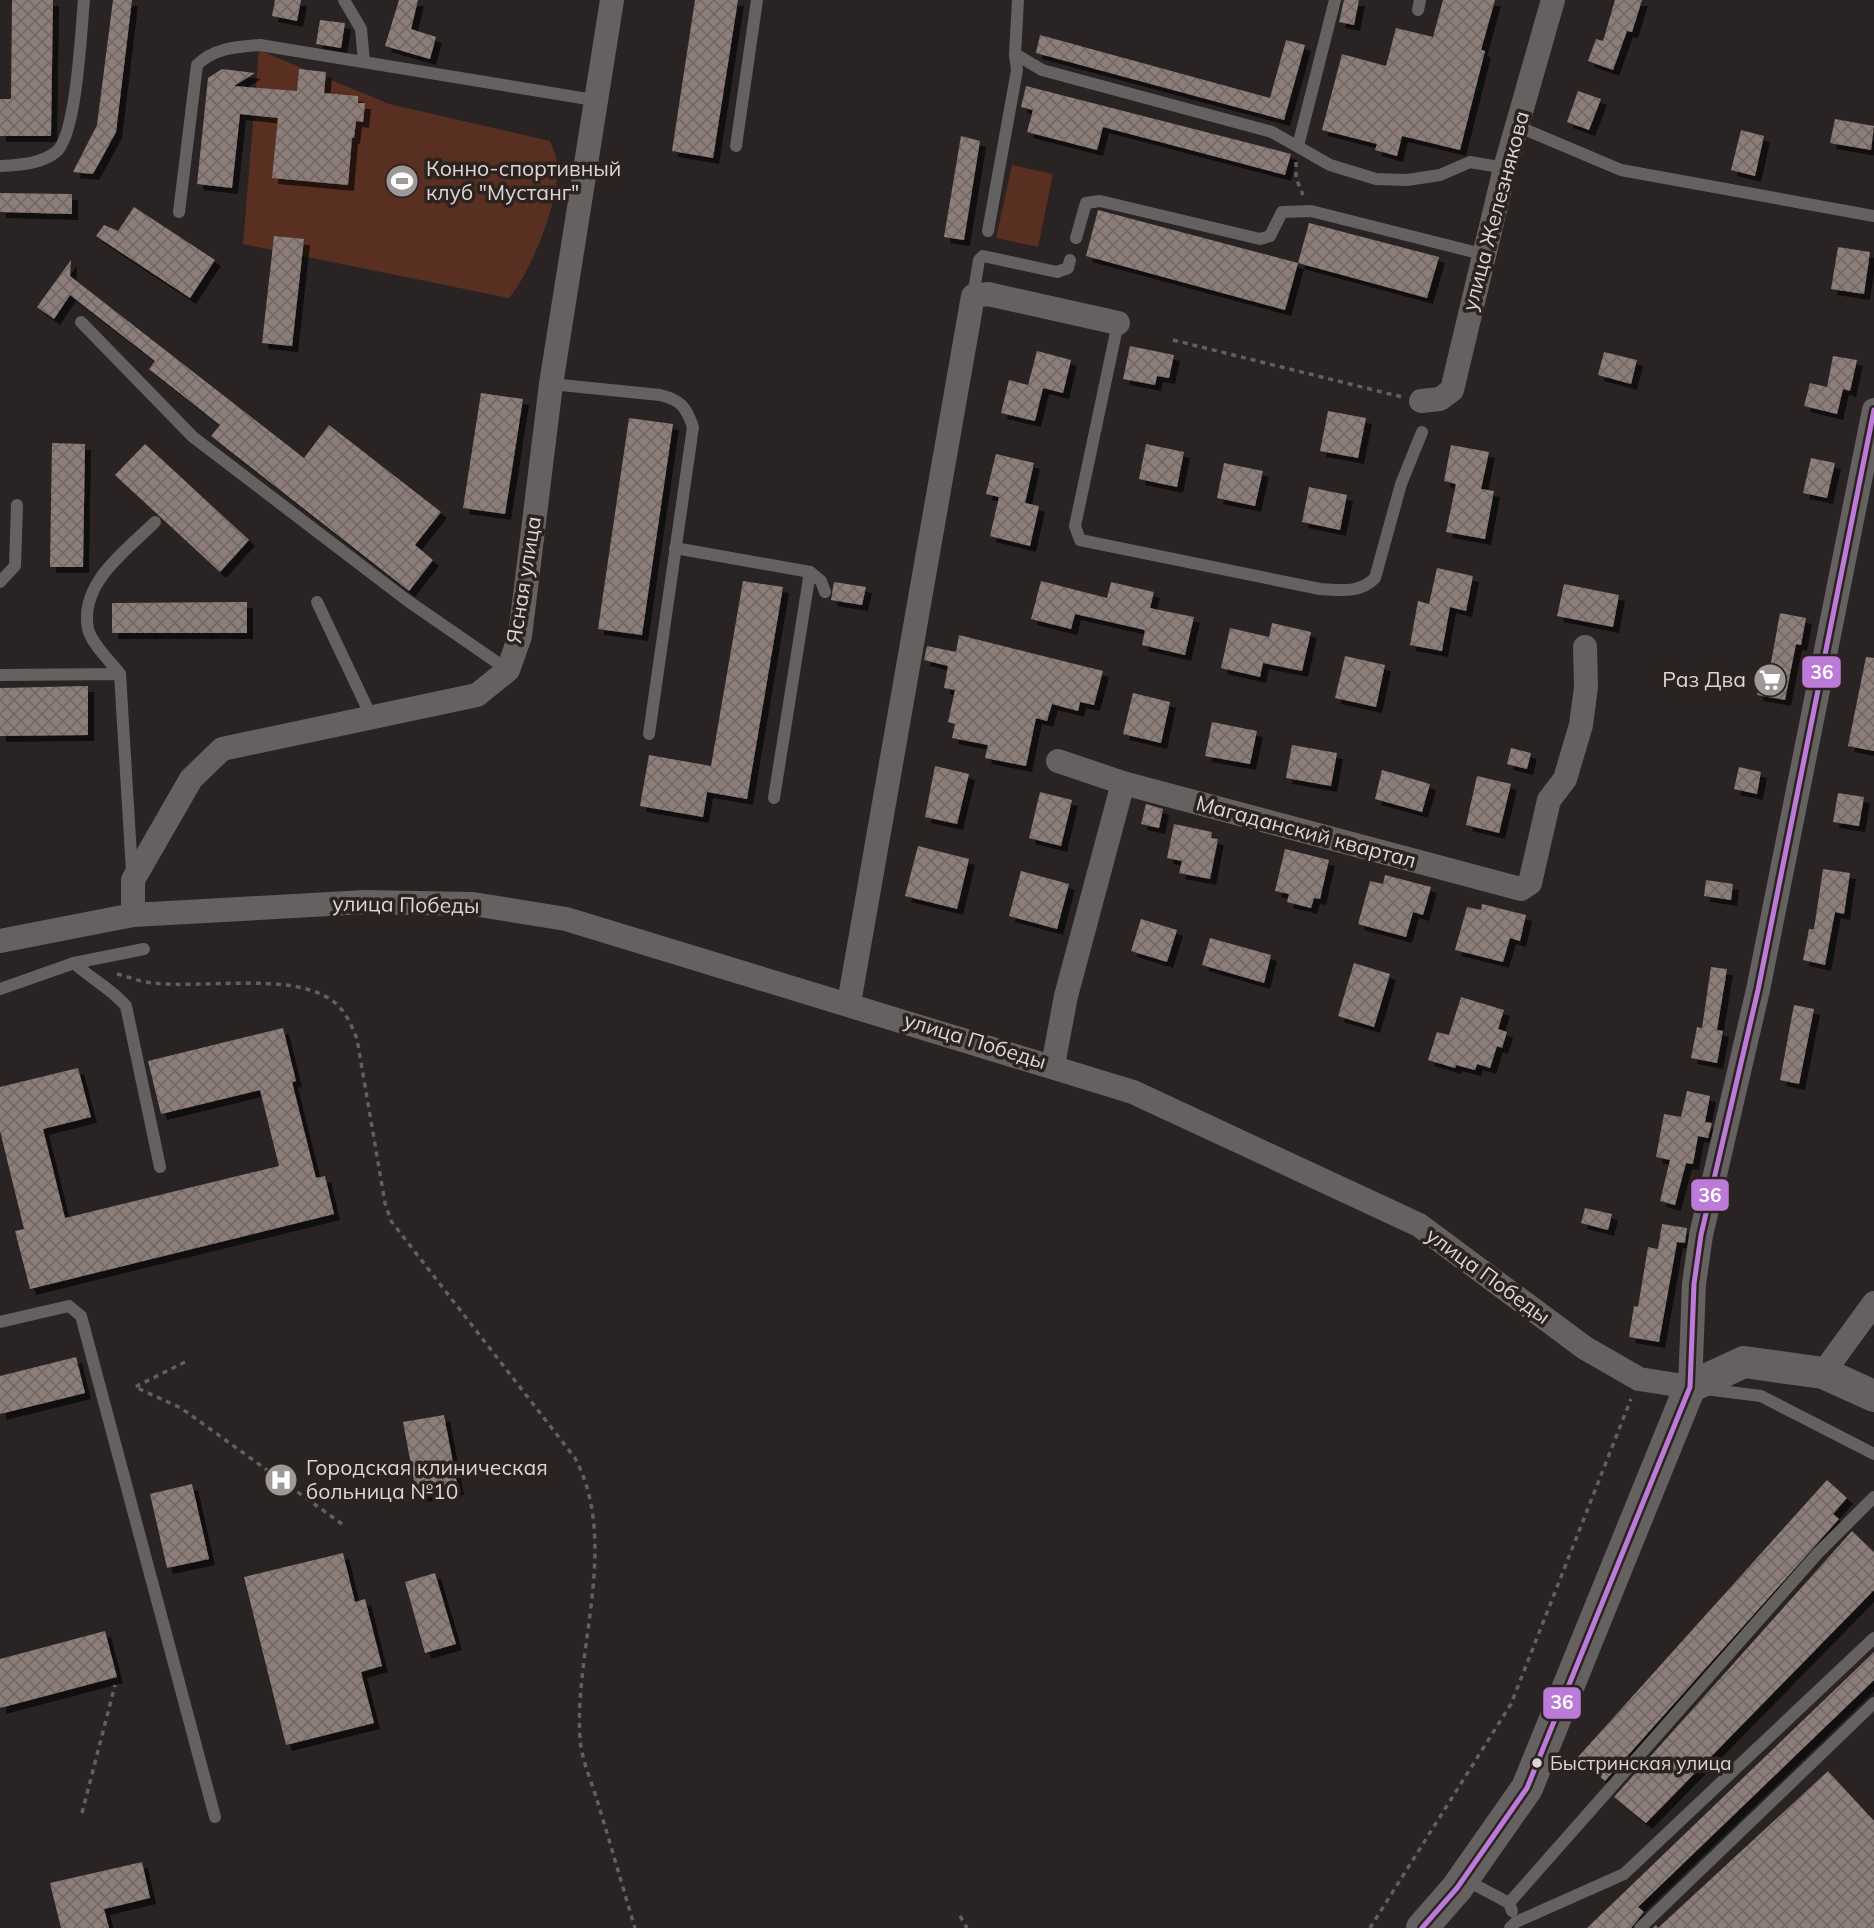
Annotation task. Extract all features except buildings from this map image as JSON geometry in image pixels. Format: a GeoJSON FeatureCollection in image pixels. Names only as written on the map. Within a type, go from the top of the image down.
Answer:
{"type":"FeatureCollection","features":[{"type":"Feature","properties":{"kind":"street","name":"Ясная улица"},"geometry":{"type":"LineString","coordinates":[[133,915],[133,880],[191,779],[222,749],[477,695],[508,670],[520,636],[551,384],[612,0]]}},
{"type":"Feature","properties":{"kind":"street","name":"улица Железнякова"},"geometry":{"type":"LineString","coordinates":[[1421,401],[1440,399],[1452,390],[1482,254],[1553,0]]}},
{"type":"Feature","properties":{"kind":"street"},"geometry":{"type":"LineString","coordinates":[[849,1003],[973,296],[988,294],[1118,323]]}},
{"type":"Feature","properties":{"kind":"street"},"geometry":{"type":"LineString","coordinates":[[1422,1928],[1464,1878],[1527,1788],[1690,1387],[1694,1284],[1701,1234],[1758,990],[1874,410]]}},
{"type":"Feature","properties":{"kind":"street","name":"Магаданский квартал"},"geometry":{"type":"LineString","coordinates":[[1058,761],[1123,783],[1521,889],[1530,883],[1549,800],[1565,779],[1574,754],[1586,687],[1584,648]]}},
{"type":"Feature","properties":{"kind":"street"},"geometry":{"type":"LineString","coordinates":[[1053,1065],[1066,996],[1123,783]]}},
{"type":"Feature","properties":{"kind":"street","name":"улица Победы"},"geometry":{"type":"LineString","coordinates":[[0,941],[133,915],[365,902],[473,904],[566,919],[1053,1065],[1133,1092],[1419,1225],[1586,1348],[1639,1379],[1690,1387]]}},
{"type":"Feature","properties":{"kind":"street"},"geometry":{"type":"LineString","coordinates":[[1823,1373],[1874,1303]]}},
{"type":"Feature","properties":{"kind":"street"},"geometry":{"type":"LineString","coordinates":[[1690,1387],[1744,1362],[1823,1373],[1874,1396]]}},
{"type":"Feature","properties":{"kind":"lane"},"geometry":{"type":"LineString","coordinates":[[0,166],[42,160],[59,150],[72,117],[84,0]]}},
{"type":"Feature","properties":{"kind":"lane"},"geometry":{"type":"LineString","coordinates":[[344,0],[361,29],[364,62]]}},
{"type":"Feature","properties":{"kind":"lane"},"geometry":{"type":"LineString","coordinates":[[736,146],[757,0]]}},
{"type":"Feature","properties":{"kind":"lane"},"geometry":{"type":"LineString","coordinates":[[988,230],[1017,70],[1015,54],[1018,0]]}},
{"type":"Feature","properties":{"kind":"lane"},"geometry":{"type":"LineString","coordinates":[[1298,146],[1335,0]]}},
{"type":"Feature","properties":{"kind":"lane"},"geometry":{"type":"LineString","coordinates":[[178,212],[197,65],[208,54],[260,45],[594,100]]}},
{"type":"Feature","properties":{"kind":"lane"},"geometry":{"type":"LineString","coordinates":[[1015,54],[1042,70],[1272,132],[1330,165],[1376,179],[1407,180],[1440,175],[1470,162],[1505,168]]}},
{"type":"Feature","properties":{"kind":"lane"},"geometry":{"type":"LineString","coordinates":[[1517,125],[1621,170],[1874,216]]}},
{"type":"Feature","properties":{"kind":"lane"},"geometry":{"type":"LineString","coordinates":[[1076,238],[1086,203],[1100,201],[1260,239],[1269,236],[1282,212],[1311,211],[1482,254]]}},
{"type":"Feature","properties":{"kind":"lane"},"geometry":{"type":"LineString","coordinates":[[973,296],[981,257],[988,256],[1058,272],[1068,268],[1070,260]]}},
{"type":"Feature","properties":{"kind":"lane"},"geometry":{"type":"LineString","coordinates":[[81,322],[193,437],[408,601],[508,670]]}},
{"type":"Feature","properties":{"kind":"lane"},"geometry":{"type":"LineString","coordinates":[[1118,323],[1075,526],[1080,540],[1320,589],[1358,590],[1366,587],[1374,578],[1401,484],[1422,432]]}},
{"type":"Feature","properties":{"kind":"lane"},"geometry":{"type":"LineString","coordinates":[[551,384],[660,394],[677,399],[687,409],[693,427],[649,734]]}},
{"type":"Feature","properties":{"kind":"lane"},"geometry":{"type":"LineString","coordinates":[[0,582],[15,566],[17,505]]}},
{"type":"Feature","properties":{"kind":"lane"},"geometry":{"type":"LineString","coordinates":[[133,880],[120,674],[88,631],[88,600],[97,581],[155,522]]}},
{"type":"Feature","properties":{"kind":"lane"},"geometry":{"type":"LineString","coordinates":[[676,548],[810,572],[821,581],[825,592]]}},
{"type":"Feature","properties":{"kind":"lane"},"geometry":{"type":"LineString","coordinates":[[774,798],[810,572]]}},
{"type":"Feature","properties":{"kind":"lane"},"geometry":{"type":"LineString","coordinates":[[317,602],[371,716]]}},
{"type":"Feature","properties":{"kind":"lane"},"geometry":{"type":"LineString","coordinates":[[0,675],[120,674]]}},
{"type":"Feature","properties":{"kind":"lane"},"geometry":{"type":"LineString","coordinates":[[0,989],[74,963],[144,948]]}},
{"type":"Feature","properties":{"kind":"lane"},"geometry":{"type":"LineString","coordinates":[[74,963],[94,982],[116,994],[126,1006],[159,1167]]}},
{"type":"Feature","properties":{"kind":"lane"},"geometry":{"type":"LineString","coordinates":[[0,1322],[69,1306],[77,1309],[81,1316],[215,1817]]}},
{"type":"Feature","properties":{"kind":"lane"},"geometry":{"type":"LineString","coordinates":[[1690,1387],[1761,1396],[1874,1454]]}},
{"type":"Feature","properties":{"kind":"lane"},"geometry":{"type":"LineString","coordinates":[[1509,1903],[1818,1553],[1874,1497]]}},
{"type":"Feature","properties":{"kind":"lane"},"geometry":{"type":"LineString","coordinates":[[1509,1903],[1513,1925],[1624,1874],[1874,1638]]}},
{"type":"Feature","properties":{"kind":"lane"},"geometry":{"type":"LineString","coordinates":[[1640,1928],[1874,1703]]}},
{"type":"Feature","properties":{"kind":"lane"},"geometry":{"type":"LineString","coordinates":[[1464,1878],[1509,1903]]}},
{"type":"Feature","properties":{"kind":"path"},"geometry":{"type":"LineString","coordinates":[[1298,146],[1296,178],[1303,195]]}},
{"type":"Feature","properties":{"kind":"path"},"geometry":{"type":"LineString","coordinates":[[1173,340],[1421,401]]}},
{"type":"Feature","properties":{"kind":"path"},"geometry":{"type":"LineString","coordinates":[[93,959],[102,969],[153,983],[260,984],[312,991],[330,999],[348,1019],[357,1039],[385,1203],[391,1221],[575,1458],[584,1475],[594,1550],[594,1589],[580,1698],[580,1741],[635,1928]]}},
{"type":"Feature","properties":{"kind":"path"},"geometry":{"type":"LineString","coordinates":[[185,1362],[135,1387],[181,1408],[342,1524]]}},
{"type":"Feature","properties":{"kind":"path"},"geometry":{"type":"LineString","coordinates":[[1370,1928],[1511,1704],[1639,1379]]}},
{"type":"Feature","properties":{"kind":"path"},"geometry":{"type":"LineString","coordinates":[[82,1813],[115,1685]]}},
{"type":"Feature","properties":{"kind":"path"},"geometry":{"type":"LineString","coordinates":[[960,1916],[967,1928]]}},
{"type":"Feature","properties":{"kind":"shaded area","name":"Конно-спортивный клуб \"Мустанг\""},"geometry":{"type":"Polygon","coordinates":[[[259,50],[389,104],[550,141],[558,166],[554,199],[535,254],[509,298],[243,244],[259,50]]]}},
{"type":"Feature","properties":{"kind":"shaded area"},"geometry":{"type":"Polygon","coordinates":[[[1012,165],[1053,174],[1038,247],[996,238],[1012,165]]]}},
{"type":"Feature","properties":{"kind":"transit line","name":"36"},"geometry":{"type":"LineString","coordinates":[[1422,1928],[1457,1888],[1527,1788],[1690,1387],[1694,1284],[1701,1235],[1758,990],[1874,410]]}},
{"type":"Feature","properties":{"kind":"place","name":"Конно-спортивный клуб \"Мустанг\""},"geometry":{"type":"Point","coordinates":[402,181]}},
{"type":"Feature","properties":{"kind":"place","name":"Раз Два"},"geometry":{"type":"Point","coordinates":[1770,680]}},
{"type":"Feature","properties":{"kind":"place","name":"Городская клиническая больница №10"},"geometry":{"type":"Point","coordinates":[281,1480]}},
{"type":"Feature","properties":{"kind":"place","name":"Быстринская улица"},"geometry":{"type":"Point","coordinates":[1537,1763]}}]}
